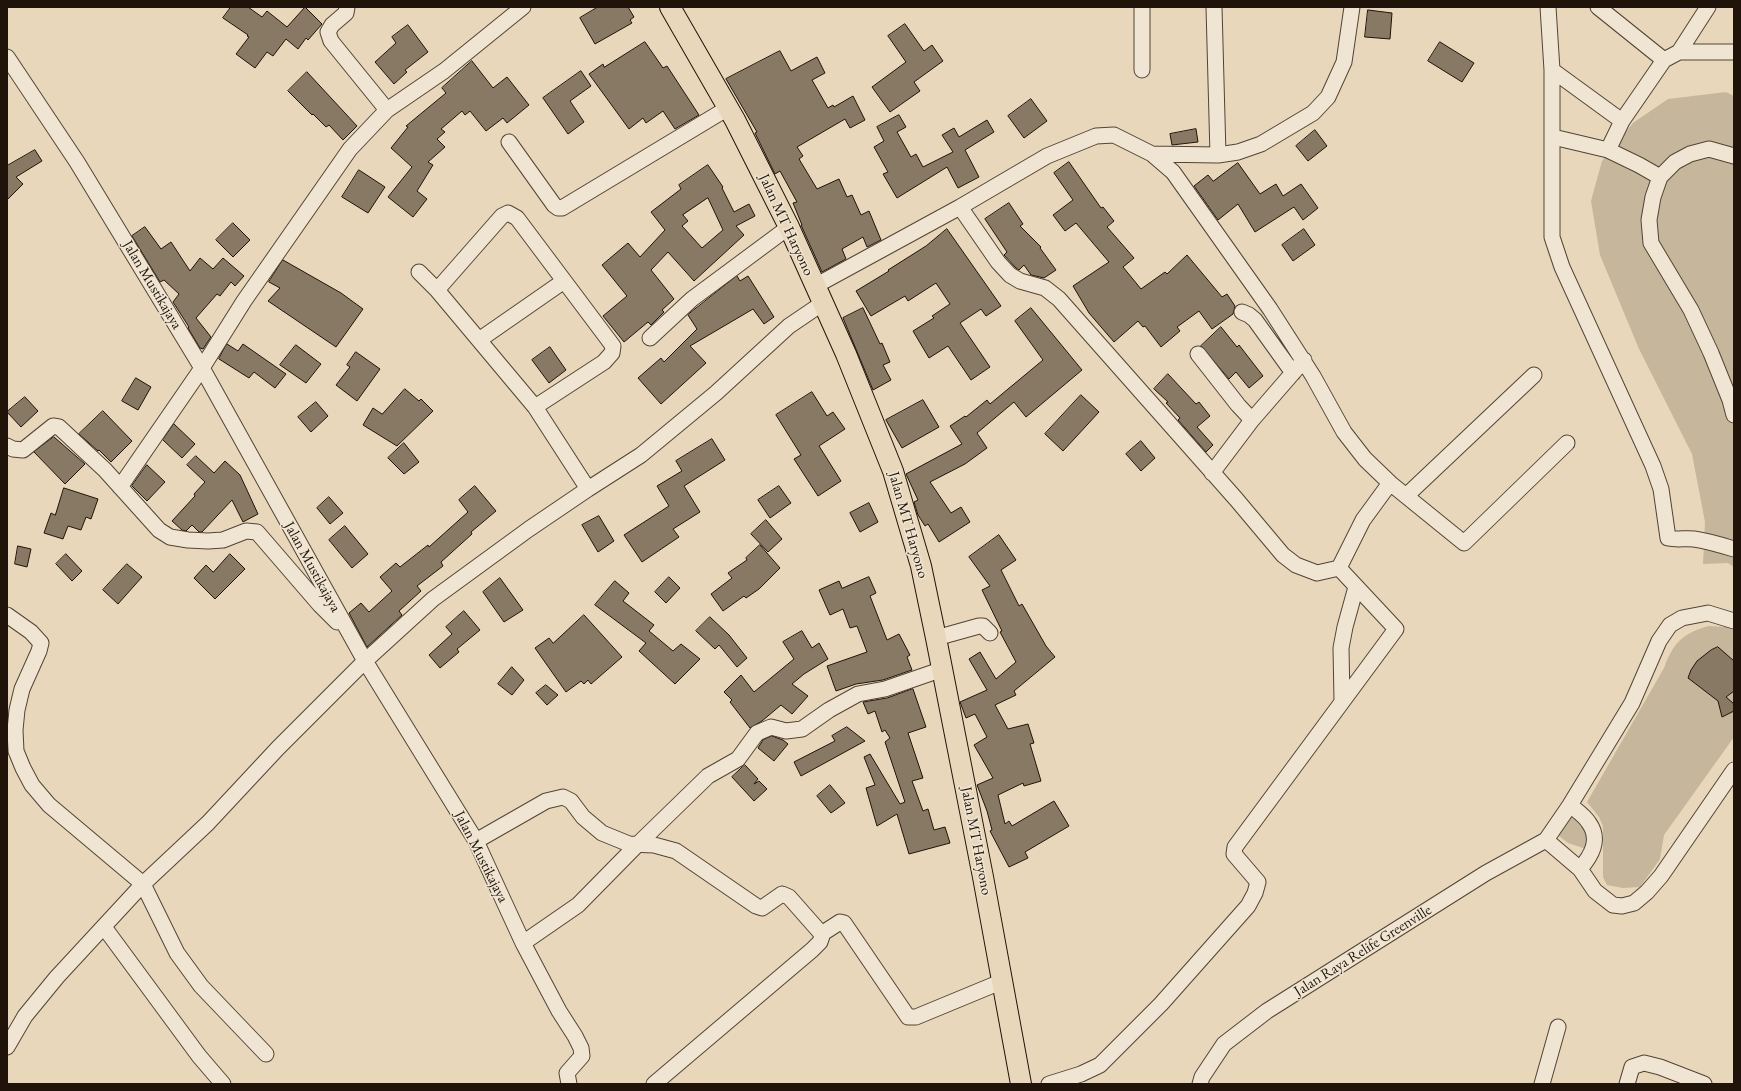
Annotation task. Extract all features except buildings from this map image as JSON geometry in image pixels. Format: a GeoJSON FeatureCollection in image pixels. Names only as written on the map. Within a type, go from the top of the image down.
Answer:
{"type":"FeatureCollection","features":[{"type":"Feature","properties":{"kind":"main road","name":"Jalan MT Haryono"},"geometry":{"type":"LineString","coordinates":[[670,7],[728,108],[789,227],[846,354],[893,472],[921,566],[943,669],[1003,981],[1021,1084]]}},
{"type":"Feature","properties":{"kind":"street"},"geometry":{"type":"LineString","coordinates":[[347,7],[346,13],[332,25],[328,32],[331,41],[387,110]]}},
{"type":"Feature","properties":{"kind":"street"},"geometry":{"type":"LineString","coordinates":[[120,486],[202,368],[244,301],[350,149],[387,110],[444,71],[523,7]]}},
{"type":"Feature","properties":{"kind":"street"},"geometry":{"type":"LineString","coordinates":[[1142,7],[1142,70]]}},
{"type":"Feature","properties":{"kind":"street"},"geometry":{"type":"LineString","coordinates":[[1214,7],[1218,155]]}},
{"type":"Feature","properties":{"kind":"street"},"geometry":{"type":"LineString","coordinates":[[1152,154],[1218,155],[1238,152],[1261,144],[1313,113],[1328,97],[1344,62],[1352,7]]}},
{"type":"Feature","properties":{"kind":"street"},"geometry":{"type":"LineString","coordinates":[[1548,7],[1552,70],[1552,237],[1562,267],[1653,466],[1661,489],[1668,538],[1676,540],[1693,539],[1712,542],[1734,549]]}},
{"type":"Feature","properties":{"kind":"street"},"geometry":{"type":"LineString","coordinates":[[1679,52],[1708,7]]}},
{"type":"Feature","properties":{"kind":"street"},"geometry":{"type":"LineString","coordinates":[[1604,8],[1664,60]]}},
{"type":"Feature","properties":{"kind":"street"},"geometry":{"type":"LineString","coordinates":[[1608,150],[1622,121],[1664,60],[1679,52],[1734,52]]}},
{"type":"Feature","properties":{"kind":"street","name":"Jalan Mustikajaya"},"geometry":{"type":"LineString","coordinates":[[7,57],[77,162],[202,368],[350,636],[476,841],[523,942],[559,1011],[576,1036],[581,1048],[582,1056],[567,1073],[569,1084]]}},
{"type":"Feature","properties":{"kind":"street"},"geometry":{"type":"LineString","coordinates":[[1552,70],[1622,121]]}},
{"type":"Feature","properties":{"kind":"street"},"geometry":{"type":"LineString","coordinates":[[509,142],[554,205],[558,208],[562,208],[728,108]]}},
{"type":"Feature","properties":{"kind":"street"},"geometry":{"type":"LineString","coordinates":[[7,1047],[25,1016],[57,977],[143,884],[208,823],[278,748],[365,661],[433,599],[588,488],[641,455],[716,393],[790,326],[819,294],[960,207],[1047,156],[1096,136],[1114,136],[1152,154],[1173,172],[1304,360],[1344,432],[1365,459],[1390,483],[1464,543],[1567,443]]}},
{"type":"Feature","properties":{"kind":"street"},"geometry":{"type":"LineString","coordinates":[[1553,137],[1608,150],[1660,177]]}},
{"type":"Feature","properties":{"kind":"street"},"geometry":{"type":"LineString","coordinates":[[1734,156],[1708,149],[1690,154],[1675,162],[1660,177],[1653,196],[1649,220],[1651,243],[1691,310],[1711,353],[1730,400],[1734,415]]}},
{"type":"Feature","properties":{"kind":"street"},"geometry":{"type":"LineString","coordinates":[[960,207],[998,262],[1010,275],[1020,281],[1045,288],[1059,299],[1283,555],[1296,565],[1316,573],[1340,568]]}},
{"type":"Feature","properties":{"kind":"street"},"geometry":{"type":"LineString","coordinates":[[437,290],[502,216],[508,213],[517,218],[613,346],[612,353],[604,362],[535,407]]}},
{"type":"Feature","properties":{"kind":"street"},"geometry":{"type":"LineString","coordinates":[[650,338],[692,299],[789,227]]}},
{"type":"Feature","properties":{"kind":"street"},"geometry":{"type":"LineString","coordinates":[[419,272],[437,290],[535,407],[588,488]]}},
{"type":"Feature","properties":{"kind":"street"},"geometry":{"type":"LineString","coordinates":[[479,340],[564,280]]}},
{"type":"Feature","properties":{"kind":"street"},"geometry":{"type":"LineString","coordinates":[[1242,312],[1249,315],[1254,320],[1293,373]]}},
{"type":"Feature","properties":{"kind":"street"},"geometry":{"type":"LineString","coordinates":[[1198,354],[1238,405],[1252,420]]}},
{"type":"Feature","properties":{"kind":"street"},"geometry":{"type":"LineString","coordinates":[[1212,473],[1252,420],[1304,360]]}},
{"type":"Feature","properties":{"kind":"street"},"geometry":{"type":"LineString","coordinates":[[1406,496],[1534,375]]}},
{"type":"Feature","properties":{"kind":"street"},"geometry":{"type":"LineString","coordinates":[[7,446],[13,449],[23,450],[53,426],[59,427],[105,470],[159,530],[170,537],[188,540],[223,540],[246,531],[257,532],[320,605],[350,636]]}},
{"type":"Feature","properties":{"kind":"street"},"geometry":{"type":"LineString","coordinates":[[1340,568],[1363,520],[1390,483]]}},
{"type":"Feature","properties":{"kind":"street"},"geometry":{"type":"LineString","coordinates":[[1049,1084],[1081,1074],[1100,1065],[1161,1004],[1248,906],[1255,893],[1258,882],[1234,854],[1235,847],[1342,700],[1396,629],[1356,588],[1340,568]]}},
{"type":"Feature","properties":{"kind":"street"},"geometry":{"type":"LineString","coordinates":[[1342,700],[1341,648],[1345,627],[1356,588]]}},
{"type":"Feature","properties":{"kind":"street","name":"Jalan Raya Relife Greenville"},"geometry":{"type":"LineString","coordinates":[[1204,1080],[1224,1044],[1267,1011],[1486,873],[1546,840],[1570,805],[1632,703],[1644,679],[1659,641],[1670,625],[1682,618],[1708,613],[1734,621]]}},
{"type":"Feature","properties":{"kind":"street"},"geometry":{"type":"LineString","coordinates":[[7,615],[31,632],[41,643],[39,651],[22,689],[17,710],[15,730],[16,751],[22,768],[32,785],[49,805],[143,884],[177,953],[201,986],[266,1054]]}},
{"type":"Feature","properties":{"kind":"street"},"geometry":{"type":"LineString","coordinates":[[936,638],[979,626],[983,626],[990,633]]}},
{"type":"Feature","properties":{"kind":"street"},"geometry":{"type":"LineString","coordinates":[[523,942],[578,905],[637,844],[708,776],[738,759],[757,733],[771,727],[786,731],[802,729],[830,710],[858,694],[886,689],[943,669]]}},
{"type":"Feature","properties":{"kind":"street"},"geometry":{"type":"LineString","coordinates":[[1546,840],[1580,869],[1595,891],[1613,905],[1622,906],[1634,903],[1647,892],[1661,876],[1734,770]]}},
{"type":"Feature","properties":{"kind":"street"},"geometry":{"type":"LineString","coordinates":[[476,841],[546,801],[563,797],[571,801],[583,817],[602,833],[630,844],[654,845],[676,851],[749,903],[762,908],[782,894],[789,897],[814,927],[823,933]]}},
{"type":"Feature","properties":{"kind":"street"},"geometry":{"type":"LineString","coordinates":[[1570,805],[1589,823],[1594,834],[1594,850],[1580,869]]}},
{"type":"Feature","properties":{"kind":"street"},"geometry":{"type":"LineString","coordinates":[[654,1084],[812,950],[820,942],[823,933],[840,922],[844,923],[908,1017],[916,1017],[1003,981]]}},
{"type":"Feature","properties":{"kind":"street"},"geometry":{"type":"LineString","coordinates":[[104,927],[199,1056],[222,1084]]}},
{"type":"Feature","properties":{"kind":"street"},"geometry":{"type":"LineString","coordinates":[[1542,1084],[1558,1027]]}},
{"type":"Feature","properties":{"kind":"street"},"geometry":{"type":"LineString","coordinates":[[1626,1084],[1632,1067],[1644,1063],[1704,1084]]}},
{"type":"Feature","properties":{"kind":"shaded area"},"geometry":{"type":"Polygon","coordinates":[[[1726,92],[1734,96],[1734,567],[1728,563],[1703,564],[1705,522],[1692,454],[1639,349],[1600,255],[1591,201],[1602,161],[1633,123],[1668,99],[1726,92]]]}},
{"type":"Feature","properties":{"kind":"shaded area"},"geometry":{"type":"Polygon","coordinates":[[[1709,626],[1726,627],[1734,630],[1734,737],[1664,835],[1660,859],[1640,887],[1623,888],[1607,885],[1603,877],[1603,826],[1599,817],[1587,802],[1664,668],[1667,659],[1675,646],[1680,640],[1692,632],[1709,626]]]}},
{"type":"Feature","properties":{"kind":"shaded area"},"geometry":{"type":"Polygon","coordinates":[[[1571,818],[1577,819],[1588,833],[1586,849],[1568,843],[1559,836],[1559,831],[1571,818]]]}}]}
